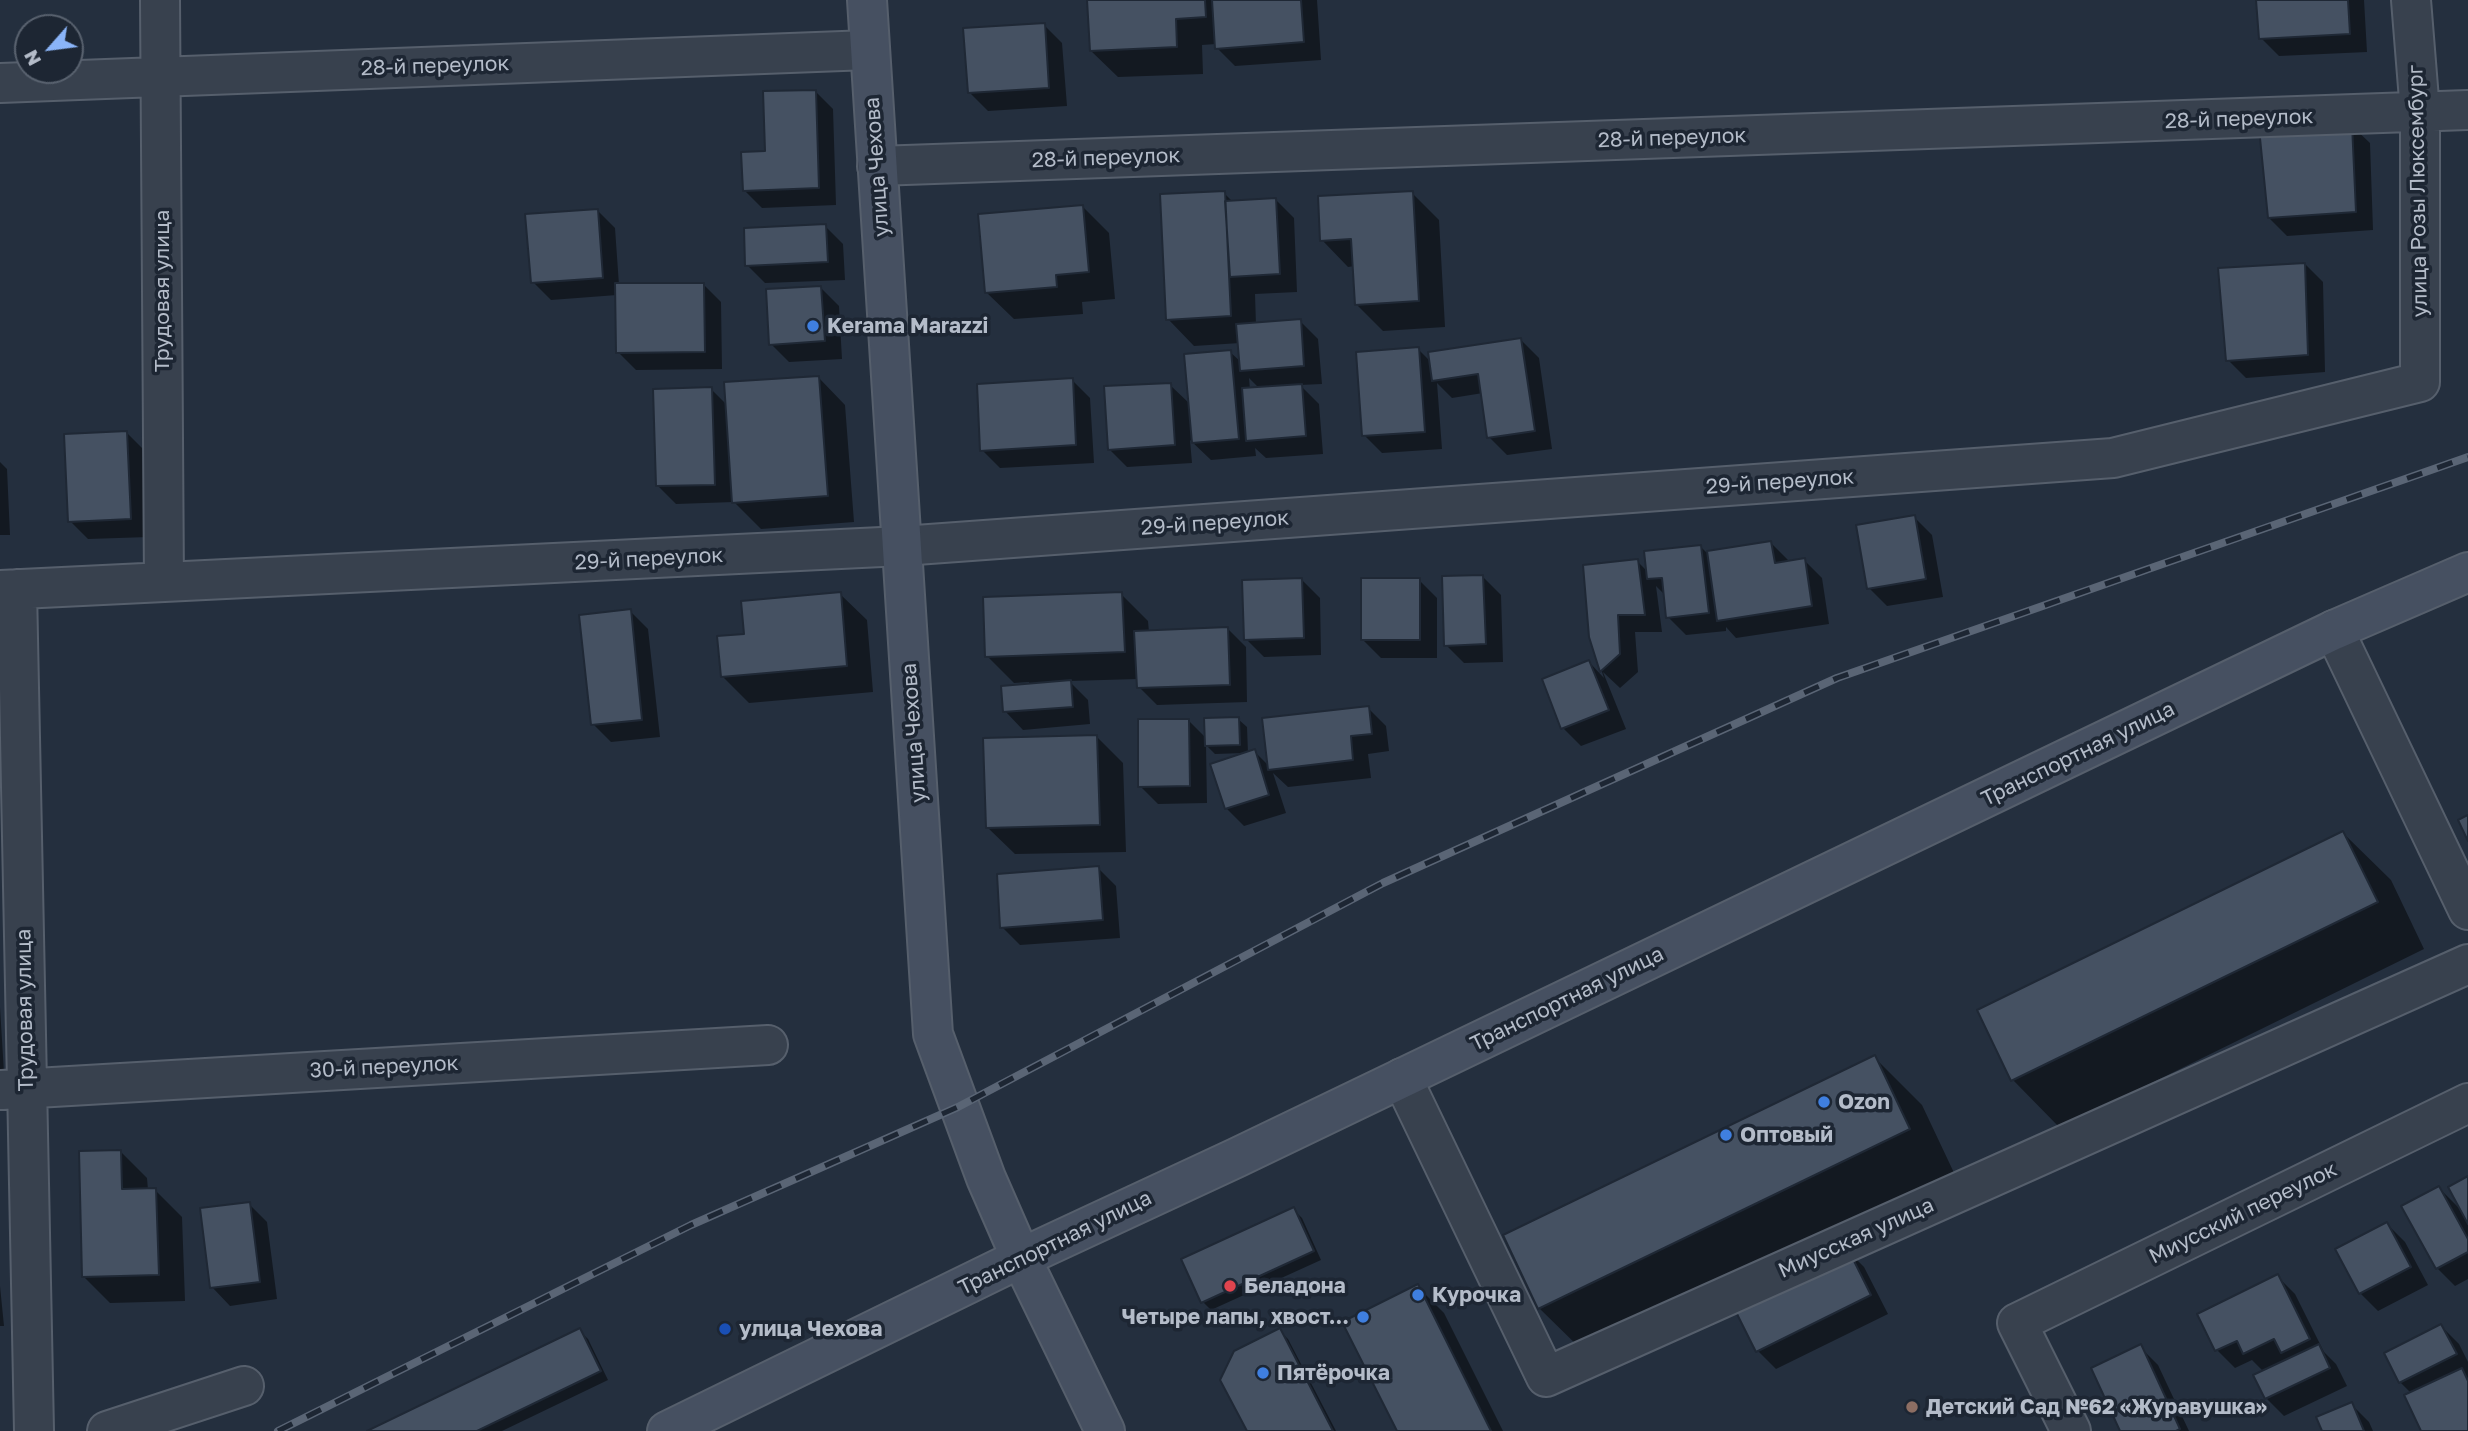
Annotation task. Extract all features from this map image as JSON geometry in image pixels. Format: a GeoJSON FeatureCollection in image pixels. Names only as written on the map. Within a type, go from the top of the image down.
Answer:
{"type":"FeatureCollection","features":[{"type":"Feature","properties":{"kind":"main road","name":"улица Чехова"},"geometry":{"type":"LineString","coordinates":[[867,0],[933,1034],[986,1178],[1021,1258],[1105,1431]]}},
{"type":"Feature","properties":{"kind":"main road","name":"Транспортная улица"},"geometry":{"type":"LineString","coordinates":[[667,1431],[1021,1258],[2334,630],[2468,572]]}},
{"type":"Feature","properties":{"kind":"street","name":"Трудовая улица"},"geometry":{"type":"LineString","coordinates":[[160,0],[164,582]]}},
{"type":"Feature","properties":{"kind":"street","name":"улица Розы Люксембург"},"geometry":{"type":"LineString","coordinates":[[2411,0],[2420,112],[2420,382]]}},
{"type":"Feature","properties":{"kind":"street","name":"28-й переулок"},"geometry":{"type":"LineString","coordinates":[[0,83],[869,50]]}},
{"type":"Feature","properties":{"kind":"street","name":"28-й переулок"},"geometry":{"type":"LineString","coordinates":[[877,166],[2468,110]]}},
{"type":"Feature","properties":{"kind":"street","name":"29-й переулок"},"geometry":{"type":"LineString","coordinates":[[9,590],[902,546],[2113,458],[2420,382]]}},
{"type":"Feature","properties":{"kind":"street","name":"Трудовая улица"},"geometry":{"type":"LineString","coordinates":[[9,590],[13,1089],[34,1431]]}},
{"type":"Feature","properties":{"kind":"street"},"geometry":{"type":"LineString","coordinates":[[2334,630],[2468,910]]}},
{"type":"Feature","properties":{"kind":"street","name":"Миусская улица"},"geometry":{"type":"LineString","coordinates":[[1402,1078],[1546,1377],[2468,964]]}},
{"type":"Feature","properties":{"kind":"street","name":"30-й переулок"},"geometry":{"type":"LineString","coordinates":[[13,1089],[768,1045]]}},
{"type":"Feature","properties":{"kind":"street","name":"Миусский переулок"},"geometry":{"type":"LineString","coordinates":[[2071,1431],[2017,1323],[2468,1103]]}},
{"type":"Feature","properties":{"kind":"street"},"geometry":{"type":"LineString","coordinates":[[107,1431],[244,1386]]}},
{"type":"Feature","properties":{"kind":"building"},"geometry":{"type":"Polygon","coordinates":[[[1087,0],[1205,0],[1206,17],[1176,19],[1177,47],[1090,51],[1087,0]]]}},
{"type":"Feature","properties":{"kind":"building"},"geometry":{"type":"Polygon","coordinates":[[[1212,0],[1301,0],[1304,42],[1215,49],[1212,0]]]}},
{"type":"Feature","properties":{"kind":"building"},"geometry":{"type":"Polygon","coordinates":[[[2256,0],[2348,0],[2350,34],[2259,39],[2256,0]]]}},
{"type":"Feature","properties":{"kind":"building"},"geometry":{"type":"Polygon","coordinates":[[[1045,23],[1049,88],[968,93],[963,28],[1045,23]]]}},
{"type":"Feature","properties":{"kind":"building"},"geometry":{"type":"Polygon","coordinates":[[[816,90],[819,188],[743,191],[741,152],[765,151],[763,91],[816,90]]]}},
{"type":"Feature","properties":{"kind":"building"},"geometry":{"type":"Polygon","coordinates":[[[2352,124],[2356,212],[2268,218],[2259,128],[2352,124]]]}},
{"type":"Feature","properties":{"kind":"building"},"geometry":{"type":"Polygon","coordinates":[[[1225,191],[1231,316],[1166,320],[1160,194],[1225,191]]]}},
{"type":"Feature","properties":{"kind":"building"},"geometry":{"type":"Polygon","coordinates":[[[1413,191],[1419,301],[1355,305],[1351,239],[1320,241],[1318,196],[1413,191]]]}},
{"type":"Feature","properties":{"kind":"building"},"geometry":{"type":"Polygon","coordinates":[[[1276,198],[1280,274],[1230,277],[1225,201],[1276,198]]]}},
{"type":"Feature","properties":{"kind":"building"},"geometry":{"type":"Polygon","coordinates":[[[1083,205],[1089,272],[1056,275],[1057,287],[985,293],[978,214],[1083,205]]]}},
{"type":"Feature","properties":{"kind":"building"},"geometry":{"type":"Polygon","coordinates":[[[598,209],[603,278],[531,283],[525,214],[598,209]]]}},
{"type":"Feature","properties":{"kind":"building"},"geometry":{"type":"Polygon","coordinates":[[[826,224],[828,262],[745,266],[744,228],[826,224]]]}},
{"type":"Feature","properties":{"kind":"building"},"geometry":{"type":"Polygon","coordinates":[[[2305,263],[2308,355],[2226,361],[2218,268],[2305,263]]]}},
{"type":"Feature","properties":{"kind":"building"},"geometry":{"type":"Polygon","coordinates":[[[615,283],[704,283],[705,352],[616,353],[615,283]]]}},
{"type":"Feature","properties":{"kind":"building"},"geometry":{"type":"Polygon","coordinates":[[[821,286],[825,341],[769,345],[766,289],[821,286]]]}},
{"type":"Feature","properties":{"kind":"building"},"geometry":{"type":"Polygon","coordinates":[[[1301,319],[1304,366],[1240,371],[1236,324],[1301,319]]]}},
{"type":"Feature","properties":{"kind":"building"},"geometry":{"type":"Polygon","coordinates":[[[1521,338],[1535,431],[1487,438],[1478,374],[1432,381],[1428,352],[1521,338]]]}},
{"type":"Feature","properties":{"kind":"building"},"geometry":{"type":"Polygon","coordinates":[[[1419,347],[1425,432],[1362,436],[1356,352],[1419,347]]]}},
{"type":"Feature","properties":{"kind":"building"},"geometry":{"type":"Polygon","coordinates":[[[1231,350],[1239,439],[1192,443],[1184,354],[1231,350]]]}},
{"type":"Feature","properties":{"kind":"building"},"geometry":{"type":"Polygon","coordinates":[[[819,376],[828,496],[732,503],[724,382],[819,376]]]}},
{"type":"Feature","properties":{"kind":"building"},"geometry":{"type":"Polygon","coordinates":[[[1073,378],[1076,445],[980,451],[977,384],[1073,378]]]}},
{"type":"Feature","properties":{"kind":"building"},"geometry":{"type":"Polygon","coordinates":[[[1171,383],[1175,445],[1108,450],[1104,386],[1171,383]]]}},
{"type":"Feature","properties":{"kind":"building"},"geometry":{"type":"Polygon","coordinates":[[[1302,384],[1306,436],[1246,441],[1242,388],[1302,384]]]}},
{"type":"Feature","properties":{"kind":"building"},"geometry":{"type":"Polygon","coordinates":[[[712,387],[715,485],[656,486],[653,389],[712,387]]]}},
{"type":"Feature","properties":{"kind":"building"},"geometry":{"type":"Polygon","coordinates":[[[127,431],[131,519],[68,522],[64,434],[127,431]]]}},
{"type":"Feature","properties":{"kind":"building"},"geometry":{"type":"Polygon","coordinates":[[[1915,515],[1926,579],[1867,589],[1856,525],[1915,515]]]}},
{"type":"Feature","properties":{"kind":"building"},"geometry":{"type":"Polygon","coordinates":[[[1771,541],[1775,563],[1805,558],[1812,606],[1717,621],[1707,551],[1771,541]]]}},
{"type":"Feature","properties":{"kind":"building"},"geometry":{"type":"Polygon","coordinates":[[[1701,545],[1709,613],[1666,618],[1662,578],[1647,579],[1644,551],[1701,545]]]}},
{"type":"Feature","properties":{"kind":"building"},"geometry":{"type":"Polygon","coordinates":[[[1638,559],[1645,615],[1618,615],[1620,654],[1600,672],[1589,637],[1583,565],[1638,559]]]}},
{"type":"Feature","properties":{"kind":"building"},"geometry":{"type":"Polygon","coordinates":[[[1483,575],[1486,644],[1444,646],[1442,576],[1483,575]]]}},
{"type":"Feature","properties":{"kind":"building"},"geometry":{"type":"Polygon","coordinates":[[[1302,578],[1304,638],[1244,640],[1242,580],[1302,578]]]}},
{"type":"Feature","properties":{"kind":"building"},"geometry":{"type":"Polygon","coordinates":[[[1361,578],[1420,578],[1420,640],[1361,640],[1361,578]]]}},
{"type":"Feature","properties":{"kind":"building"},"geometry":{"type":"Polygon","coordinates":[[[841,592],[847,666],[721,677],[717,636],[744,634],[741,601],[841,592]]]}},
{"type":"Feature","properties":{"kind":"building"},"geometry":{"type":"Polygon","coordinates":[[[1122,592],[1125,652],[985,657],[983,597],[1122,592]]]}},
{"type":"Feature","properties":{"kind":"building"},"geometry":{"type":"Polygon","coordinates":[[[631,609],[642,720],[591,725],[579,615],[631,609]]]}},
{"type":"Feature","properties":{"kind":"building"},"geometry":{"type":"Polygon","coordinates":[[[1228,627],[1230,685],[1137,688],[1134,631],[1228,627]]]}},
{"type":"Feature","properties":{"kind":"building"},"geometry":{"type":"Polygon","coordinates":[[[1589,660],[1609,710],[1561,729],[1542,679],[1589,660]]]}},
{"type":"Feature","properties":{"kind":"building"},"geometry":{"type":"Polygon","coordinates":[[[1071,680],[1073,707],[1003,712],[1001,686],[1071,680]]]}},
{"type":"Feature","properties":{"kind":"building"},"geometry":{"type":"Polygon","coordinates":[[[1369,706],[1372,734],[1351,736],[1353,760],[1268,770],[1262,718],[1369,706]]]}},
{"type":"Feature","properties":{"kind":"building"},"geometry":{"type":"Polygon","coordinates":[[[1239,717],[1240,745],[1205,746],[1204,718],[1239,717]]]}},
{"type":"Feature","properties":{"kind":"building"},"geometry":{"type":"Polygon","coordinates":[[[1138,719],[1189,719],[1190,786],[1138,787],[1138,719]]]}},
{"type":"Feature","properties":{"kind":"building"},"geometry":{"type":"Polygon","coordinates":[[[1097,735],[1100,825],[986,828],[983,738],[1097,735]]]}},
{"type":"Feature","properties":{"kind":"building"},"geometry":{"type":"Polygon","coordinates":[[[1255,749],[1269,795],[1225,809],[1210,764],[1255,749]]]}},
{"type":"Feature","properties":{"kind":"building"},"geometry":{"type":"Polygon","coordinates":[[[2468,815],[2468,841],[2458,820],[2468,815]]]}},
{"type":"Feature","properties":{"kind":"building"},"geometry":{"type":"Polygon","coordinates":[[[2343,831],[2378,902],[2011,1081],[1977,1010],[2343,831]]]}},
{"type":"Feature","properties":{"kind":"building"},"geometry":{"type":"Polygon","coordinates":[[[1099,866],[1103,920],[1000,928],[997,874],[1099,866]]]}},
{"type":"Feature","properties":{"kind":"building"},"geometry":{"type":"Polygon","coordinates":[[[1875,1055],[1910,1129],[1538,1309],[1503,1235],[1875,1055]]]}},
{"type":"Feature","properties":{"kind":"building"},"geometry":{"type":"Polygon","coordinates":[[[121,1150],[122,1189],[156,1188],[159,1275],[82,1277],[79,1151],[121,1150]]]}},
{"type":"Feature","properties":{"kind":"building"},"geometry":{"type":"Polygon","coordinates":[[[2468,1176],[2468,1224],[2448,1187],[2468,1176]]]}},
{"type":"Feature","properties":{"kind":"building"},"geometry":{"type":"Polygon","coordinates":[[[2439,1186],[2468,1239],[2468,1252],[2436,1269],[2401,1206],[2439,1186]]]}},
{"type":"Feature","properties":{"kind":"building"},"geometry":{"type":"Polygon","coordinates":[[[250,1202],[260,1282],[210,1288],[200,1208],[250,1202]]]}},
{"type":"Feature","properties":{"kind":"building"},"geometry":{"type":"Polygon","coordinates":[[[1294,1207],[1314,1251],[1201,1303],[1181,1259],[1294,1207]]]}},
{"type":"Feature","properties":{"kind":"building"},"geometry":{"type":"Polygon","coordinates":[[[2387,1222],[2411,1267],[2359,1294],[2335,1249],[2387,1222]]]}},
{"type":"Feature","properties":{"kind":"building"},"geometry":{"type":"Polygon","coordinates":[[[1847,1247],[1871,1295],[1756,1352],[1732,1304],[1847,1247]]]}},
{"type":"Feature","properties":{"kind":"building"},"geometry":{"type":"Polygon","coordinates":[[[2278,1274],[2310,1339],[2281,1353],[2274,1339],[2243,1354],[2237,1341],[2215,1351],[2197,1314],[2278,1274]]]}},
{"type":"Feature","properties":{"kind":"building"},"geometry":{"type":"Polygon","coordinates":[[[1418,1284],[1491,1431],[1397,1431],[1342,1322],[1418,1284]]]}},
{"type":"Feature","properties":{"kind":"building"},"geometry":{"type":"Polygon","coordinates":[[[2441,1324],[2457,1354],[2399,1383],[2384,1353],[2441,1324]]]}},
{"type":"Feature","properties":{"kind":"building"},"geometry":{"type":"Polygon","coordinates":[[[580,1328],[601,1371],[477,1431],[367,1431],[580,1328]]]}},
{"type":"Feature","properties":{"kind":"building","name":"Пятёрочка"},"geometry":{"type":"Polygon","coordinates":[[[1280,1328],[1333,1431],[1247,1431],[1220,1380],[1234,1351],[1280,1328]]]}},
{"type":"Feature","properties":{"kind":"building"},"geometry":{"type":"Polygon","coordinates":[[[2141,1344],[2180,1429],[2176,1431],[2120,1431],[2091,1368],[2141,1344]]]}},
{"type":"Feature","properties":{"kind":"building"},"geometry":{"type":"Polygon","coordinates":[[[2319,1344],[2330,1368],[2265,1399],[2253,1375],[2319,1344]]]}},
{"type":"Feature","properties":{"kind":"building"},"geometry":{"type":"Polygon","coordinates":[[[2462,1368],[2468,1381],[2468,1431],[2421,1431],[2404,1395],[2462,1368]]]}},
{"type":"Feature","properties":{"kind":"building"},"geometry":{"type":"Polygon","coordinates":[[[2352,1402],[2364,1431],[2322,1431],[2316,1417],[2352,1402]]]}},
{"type":"Feature","properties":{"kind":"railway"},"geometry":{"type":"LineString","coordinates":[[278,1431],[691,1225],[958,1107],[1383,883],[1837,678],[2468,457]]}},
{"type":"Feature","properties":{"kind":"place","name":"Kerama Marazzi"},"geometry":{"type":"Point","coordinates":[813,326]}},
{"type":"Feature","properties":{"kind":"place","name":"Ozon"},"geometry":{"type":"Point","coordinates":[1824,1102]}},
{"type":"Feature","properties":{"kind":"place","name":"Оптовый"},"geometry":{"type":"Point","coordinates":[1726,1135]}},
{"type":"Feature","properties":{"kind":"place","name":"Беладона"},"geometry":{"type":"Point","coordinates":[1230,1286]}},
{"type":"Feature","properties":{"kind":"place","name":"Курочка"},"geometry":{"type":"Point","coordinates":[1418,1295]}},
{"type":"Feature","properties":{"kind":"place","name":"Четыре лапы, хвост..."},"geometry":{"type":"Point","coordinates":[1363,1317]}},
{"type":"Feature","properties":{"kind":"place","name":"улица Чехова"},"geometry":{"type":"Point","coordinates":[725,1329]}},
{"type":"Feature","properties":{"kind":"place","name":"Пятёрочка"},"geometry":{"type":"Point","coordinates":[1263,1373]}},
{"type":"Feature","properties":{"kind":"place","name":"Детский Сад №62 «Журавушка»"},"geometry":{"type":"Point","coordinates":[1912,1407]}}]}
